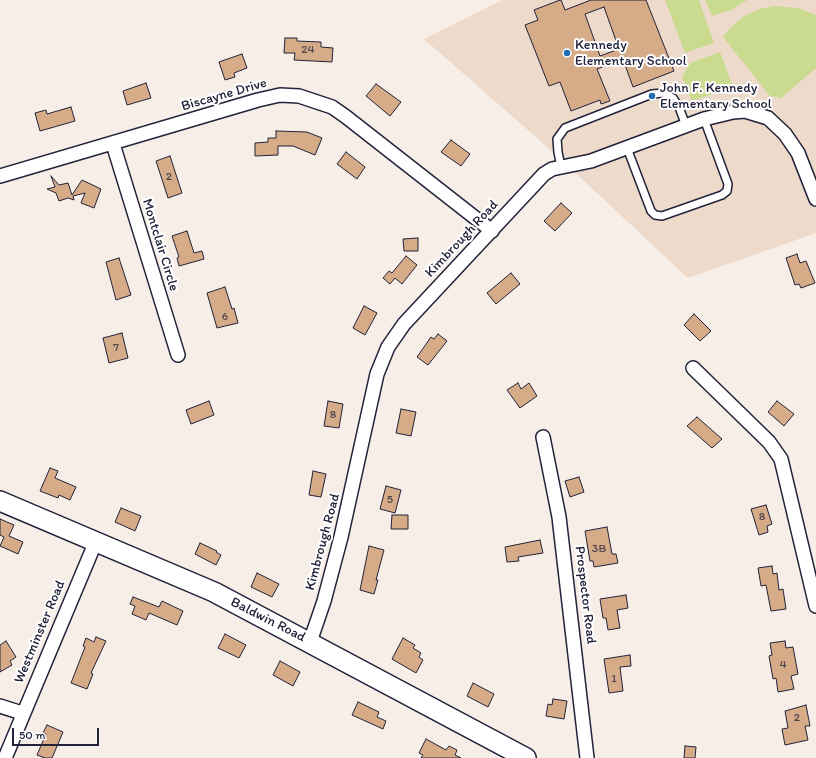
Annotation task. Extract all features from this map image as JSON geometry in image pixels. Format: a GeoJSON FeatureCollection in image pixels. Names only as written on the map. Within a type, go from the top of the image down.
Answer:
{"type":"FeatureCollection","features":[{"type":"Feature","properties":{"kind":"street","name":"Biscayne Drive"},"geometry":{"type":"LineString","coordinates":[[0,176],[113,144],[258,100],[280,95],[299,96],[332,107],[345,116],[492,231]]}},
{"type":"Feature","properties":{"kind":"street","name":"Kimbrough Road"},"geometry":{"type":"LineString","coordinates":[[310,642],[324,601],[348,511],[377,374],[383,358],[401,328],[544,174],[561,167],[591,161],[704,118],[745,111],[773,121],[782,129],[794,146],[816,200]]}},
{"type":"Feature","properties":{"kind":"street","name":"Montclair Circle"},"geometry":{"type":"LineString","coordinates":[[113,144],[178,355]]}},
{"type":"Feature","properties":{"kind":"street"},"geometry":{"type":"LineString","coordinates":[[693,368],[769,442],[781,460],[816,606]]}},
{"type":"Feature","properties":{"kind":"street","name":"Prospector Road"},"geometry":{"type":"LineString","coordinates":[[543,437],[559,517],[587,758]]}},
{"type":"Feature","properties":{"kind":"street","name":"Baldwin Road"},"geometry":{"type":"LineString","coordinates":[[0,501],[208,589],[526,758]]}},
{"type":"Feature","properties":{"kind":"street","name":"Westminster Road"},"geometry":{"type":"LineString","coordinates":[[5,758],[22,713],[96,541]]}},
{"type":"Feature","properties":{"kind":"street"},"geometry":{"type":"LineString","coordinates":[[0,706],[22,713]]}},
{"type":"Feature","properties":{"kind":"lane"},"geometry":{"type":"LineString","coordinates":[[561,167],[557,139],[565,128],[652,94],[663,93],[673,98],[679,107],[686,126]]}},
{"type":"Feature","properties":{"kind":"lane"},"geometry":{"type":"LineString","coordinates":[[627,148],[651,211],[655,215],[662,216],[722,195],[727,191],[728,184],[704,118]]}},
{"type":"Feature","properties":{"kind":"shaded area","name":"John F. Kennedy Elementary School"},"geometry":{"type":"Polygon","coordinates":[[[502,0],[816,0],[816,233],[688,278],[554,153],[424,39],[502,0]]]}},
{"type":"Feature","properties":{"kind":"green space"},"geometry":{"type":"Polygon","coordinates":[[[665,0],[699,0],[714,43],[685,53],[665,0]]]}},
{"type":"Feature","properties":{"kind":"green space"},"geometry":{"type":"Polygon","coordinates":[[[705,0],[747,0],[731,10],[712,16],[705,0]]]}},
{"type":"Feature","properties":{"kind":"green space"},"geometry":{"type":"Polygon","coordinates":[[[774,6],[798,8],[816,15],[816,68],[781,98],[770,96],[723,37],[731,27],[744,16],[760,9],[774,6]]]}},
{"type":"Feature","properties":{"kind":"green space"},"geometry":{"type":"Polygon","coordinates":[[[720,52],[733,87],[692,101],[682,77],[690,63],[720,52]]]}},
{"type":"Feature","properties":{"kind":"building","name":"Kennedy Elementary School"},"geometry":{"type":"Polygon","coordinates":[[[560,0],[565,10],[591,0],[646,0],[674,71],[633,87],[623,59],[597,69],[610,101],[601,104],[600,100],[571,111],[560,82],[549,86],[525,25],[538,20],[534,10],[560,0]],[[604,7],[585,14],[600,56],[619,49],[604,7]]]}},
{"type":"Feature","properties":{"kind":"building"},"geometry":{"type":"Polygon","coordinates":[[[285,38],[297,38],[297,41],[321,42],[321,47],[333,48],[332,62],[294,60],[295,53],[284,53],[285,38]]]}},
{"type":"Feature","properties":{"kind":"building"},"geometry":{"type":"Polygon","coordinates":[[[242,54],[247,68],[234,73],[235,77],[225,80],[219,62],[242,54]]]}},
{"type":"Feature","properties":{"kind":"building"},"geometry":{"type":"Polygon","coordinates":[[[146,83],[151,98],[127,105],[123,91],[146,83]]]}},
{"type":"Feature","properties":{"kind":"building"},"geometry":{"type":"Polygon","coordinates":[[[376,84],[401,102],[390,116],[366,96],[376,84]]]}},
{"type":"Feature","properties":{"kind":"building"},"geometry":{"type":"Polygon","coordinates":[[[71,107],[75,121],[40,131],[35,113],[46,110],[47,114],[71,107]]]}},
{"type":"Feature","properties":{"kind":"building"},"geometry":{"type":"Polygon","coordinates":[[[276,131],[307,132],[322,138],[315,155],[293,146],[278,146],[278,155],[255,156],[255,143],[268,142],[268,138],[276,138],[276,131]]]}},
{"type":"Feature","properties":{"kind":"building"},"geometry":{"type":"Polygon","coordinates":[[[451,140],[470,154],[461,166],[441,152],[451,140]]]}},
{"type":"Feature","properties":{"kind":"building"},"geometry":{"type":"Polygon","coordinates":[[[346,152],[365,167],[357,179],[337,164],[346,152]]]}},
{"type":"Feature","properties":{"kind":"building"},"geometry":{"type":"Polygon","coordinates":[[[170,156],[182,193],[168,198],[156,161],[170,156]]]}},
{"type":"Feature","properties":{"kind":"building"},"geometry":{"type":"Polygon","coordinates":[[[51,176],[59,185],[68,183],[72,195],[82,180],[101,189],[94,208],[81,203],[85,193],[73,196],[74,200],[68,198],[59,201],[56,193],[47,189],[55,187],[51,176]]]}},
{"type":"Feature","properties":{"kind":"building"},"geometry":{"type":"Polygon","coordinates":[[[561,203],[572,213],[555,231],[544,221],[561,203]]]}},
{"type":"Feature","properties":{"kind":"building"},"geometry":{"type":"Polygon","coordinates":[[[187,231],[194,253],[202,251],[204,259],[179,266],[177,258],[179,257],[172,236],[187,231]]]}},
{"type":"Feature","properties":{"kind":"building"},"geometry":{"type":"Polygon","coordinates":[[[418,238],[418,251],[404,251],[403,239],[418,238]]]}},
{"type":"Feature","properties":{"kind":"building"},"geometry":{"type":"Polygon","coordinates":[[[797,254],[800,263],[806,261],[815,283],[801,288],[799,284],[795,285],[786,258],[797,254]]]}},
{"type":"Feature","properties":{"kind":"building"},"geometry":{"type":"Polygon","coordinates":[[[406,256],[417,265],[402,284],[395,278],[390,284],[383,278],[389,271],[392,273],[406,256]]]}},
{"type":"Feature","properties":{"kind":"building"},"geometry":{"type":"Polygon","coordinates":[[[119,258],[131,295],[116,300],[106,262],[119,258]]]}},
{"type":"Feature","properties":{"kind":"building"},"geometry":{"type":"Polygon","coordinates":[[[511,273],[520,284],[496,304],[487,293],[511,273]]]}},
{"type":"Feature","properties":{"kind":"building"},"geometry":{"type":"Polygon","coordinates":[[[225,287],[232,309],[234,308],[238,323],[217,328],[207,293],[225,287]]]}},
{"type":"Feature","properties":{"kind":"building"},"geometry":{"type":"Polygon","coordinates":[[[364,306],[377,313],[365,335],[353,328],[364,306]]]}},
{"type":"Feature","properties":{"kind":"building"},"geometry":{"type":"Polygon","coordinates":[[[694,314],[711,331],[700,341],[684,325],[694,314]]]}},
{"type":"Feature","properties":{"kind":"building"},"geometry":{"type":"Polygon","coordinates":[[[122,333],[128,358],[109,363],[103,338],[122,333]]]}},
{"type":"Feature","properties":{"kind":"building"},"geometry":{"type":"Polygon","coordinates":[[[438,334],[447,341],[428,365],[417,357],[431,337],[434,339],[438,334]]]}},
{"type":"Feature","properties":{"kind":"building"},"geometry":{"type":"Polygon","coordinates":[[[518,383],[521,389],[529,383],[537,396],[520,408],[507,390],[518,383]]]}},
{"type":"Feature","properties":{"kind":"building"},"geometry":{"type":"Polygon","coordinates":[[[209,401],[214,415],[191,424],[186,410],[209,401]]]}},
{"type":"Feature","properties":{"kind":"building"},"geometry":{"type":"Polygon","coordinates":[[[328,401],[343,404],[339,428],[324,426],[328,401]]]}},
{"type":"Feature","properties":{"kind":"building"},"geometry":{"type":"Polygon","coordinates":[[[777,401],[794,414],[784,426],[768,412],[777,401]]]}},
{"type":"Feature","properties":{"kind":"building"},"geometry":{"type":"Polygon","coordinates":[[[401,409],[416,412],[411,436],[396,433],[401,409]]]}},
{"type":"Feature","properties":{"kind":"building"},"geometry":{"type":"Polygon","coordinates":[[[697,417],[722,439],[712,448],[687,426],[697,417]]]}},
{"type":"Feature","properties":{"kind":"building"},"geometry":{"type":"Polygon","coordinates":[[[50,468],[58,471],[55,478],[76,487],[70,500],[59,495],[58,498],[40,491],[50,468]]]}},
{"type":"Feature","properties":{"kind":"building"},"geometry":{"type":"Polygon","coordinates":[[[313,471],[326,474],[321,497],[309,495],[313,471]]]}},
{"type":"Feature","properties":{"kind":"building"},"geometry":{"type":"Polygon","coordinates":[[[579,477],[584,492],[570,497],[565,481],[579,477]]]}},
{"type":"Feature","properties":{"kind":"building"},"geometry":{"type":"Polygon","coordinates":[[[386,486],[401,490],[395,513],[380,509],[386,486]]]}},
{"type":"Feature","properties":{"kind":"building"},"geometry":{"type":"Polygon","coordinates":[[[766,505],[772,524],[767,526],[768,532],[759,535],[751,509],[766,505]]]}},
{"type":"Feature","properties":{"kind":"building"},"geometry":{"type":"Polygon","coordinates":[[[121,508],[141,516],[135,531],[115,522],[121,508]]]}},
{"type":"Feature","properties":{"kind":"building"},"geometry":{"type":"Polygon","coordinates":[[[392,515],[408,515],[408,529],[391,529],[392,515]]]}},
{"type":"Feature","properties":{"kind":"building"},"geometry":{"type":"Polygon","coordinates":[[[0,519],[14,525],[9,536],[23,542],[18,554],[0,546],[4,537],[0,535],[0,519]]]}},
{"type":"Feature","properties":{"kind":"building"},"geometry":{"type":"Polygon","coordinates":[[[607,527],[612,554],[616,554],[618,563],[594,567],[593,561],[590,561],[585,531],[607,527]]]}},
{"type":"Feature","properties":{"kind":"building"},"geometry":{"type":"Polygon","coordinates":[[[540,540],[543,553],[518,557],[519,561],[507,562],[505,547],[540,540]]]}},
{"type":"Feature","properties":{"kind":"building"},"geometry":{"type":"Polygon","coordinates":[[[200,543],[217,551],[216,552],[221,555],[216,565],[195,554],[200,543]]]}},
{"type":"Feature","properties":{"kind":"building"},"geometry":{"type":"Polygon","coordinates":[[[369,546],[384,550],[374,594],[360,590],[369,546]]]}},
{"type":"Feature","properties":{"kind":"building"},"geometry":{"type":"Polygon","coordinates":[[[772,566],[773,574],[777,573],[779,590],[783,589],[786,609],[771,611],[766,585],[761,586],[758,568],[772,566]]]}},
{"type":"Feature","properties":{"kind":"building"},"geometry":{"type":"Polygon","coordinates":[[[257,573],[279,584],[272,597],[251,587],[257,573]]]}},
{"type":"Feature","properties":{"kind":"building"},"geometry":{"type":"Polygon","coordinates":[[[626,595],[628,608],[617,610],[620,628],[608,630],[606,618],[603,618],[600,599],[626,595]]]}},
{"type":"Feature","properties":{"kind":"building"},"geometry":{"type":"Polygon","coordinates":[[[133,597],[159,607],[162,601],[183,611],[177,625],[149,613],[146,620],[132,614],[135,606],[130,604],[133,597]]]}},
{"type":"Feature","properties":{"kind":"building"},"geometry":{"type":"Polygon","coordinates":[[[225,634],[246,645],[239,658],[218,648],[225,634]]]}},
{"type":"Feature","properties":{"kind":"building"},"geometry":{"type":"Polygon","coordinates":[[[96,637],[106,641],[91,673],[93,674],[87,689],[71,683],[85,647],[83,646],[86,638],[94,642],[96,637]]]}},
{"type":"Feature","properties":{"kind":"building"},"geometry":{"type":"Polygon","coordinates":[[[403,638],[415,645],[413,648],[421,653],[419,657],[423,660],[416,673],[392,659],[403,638]]]}},
{"type":"Feature","properties":{"kind":"building"},"geometry":{"type":"Polygon","coordinates":[[[6,641],[16,657],[10,661],[12,665],[0,672],[0,645],[6,641]]]}},
{"type":"Feature","properties":{"kind":"building"},"geometry":{"type":"Polygon","coordinates":[[[785,641],[786,648],[793,647],[798,674],[791,676],[794,689],[778,692],[776,678],[773,679],[769,656],[772,655],[770,643],[785,641]]]}},
{"type":"Feature","properties":{"kind":"building"},"geometry":{"type":"Polygon","coordinates":[[[630,655],[631,666],[620,667],[623,691],[609,693],[604,659],[630,655]]]}},
{"type":"Feature","properties":{"kind":"building"},"geometry":{"type":"Polygon","coordinates":[[[280,661],[300,672],[293,686],[273,675],[280,661]]]}},
{"type":"Feature","properties":{"kind":"building"},"geometry":{"type":"Polygon","coordinates":[[[473,683],[494,694],[488,707],[467,696],[473,683]]]}},
{"type":"Feature","properties":{"kind":"building"},"geometry":{"type":"Polygon","coordinates":[[[553,699],[567,701],[564,719],[546,716],[548,704],[552,705],[553,699]]]}},
{"type":"Feature","properties":{"kind":"building"},"geometry":{"type":"Polygon","coordinates":[[[358,702],[379,712],[377,717],[386,721],[383,729],[352,715],[358,702]]]}},
{"type":"Feature","properties":{"kind":"building"},"geometry":{"type":"Polygon","coordinates":[[[806,705],[810,726],[805,726],[808,740],[785,745],[782,729],[788,728],[785,711],[806,705]]]}},
{"type":"Feature","properties":{"kind":"building"},"geometry":{"type":"Polygon","coordinates":[[[47,725],[63,732],[52,758],[45,758],[37,755],[46,734],[43,733],[47,725]]]}},
{"type":"Feature","properties":{"kind":"building"},"geometry":{"type":"Polygon","coordinates":[[[426,739],[446,750],[449,746],[457,750],[455,755],[461,758],[421,758],[423,755],[419,753],[426,739]]]}},
{"type":"Feature","properties":{"kind":"building"},"geometry":{"type":"Polygon","coordinates":[[[685,746],[696,747],[695,758],[684,758],[685,746]]]}},
{"type":"Feature","properties":{"kind":"place","name":"Kennedy Elementary School"},"geometry":{"type":"Point","coordinates":[567,53]}},
{"type":"Feature","properties":{"kind":"place","name":"John F. Kennedy Elementary School"},"geometry":{"type":"Point","coordinates":[652,96]}}]}
